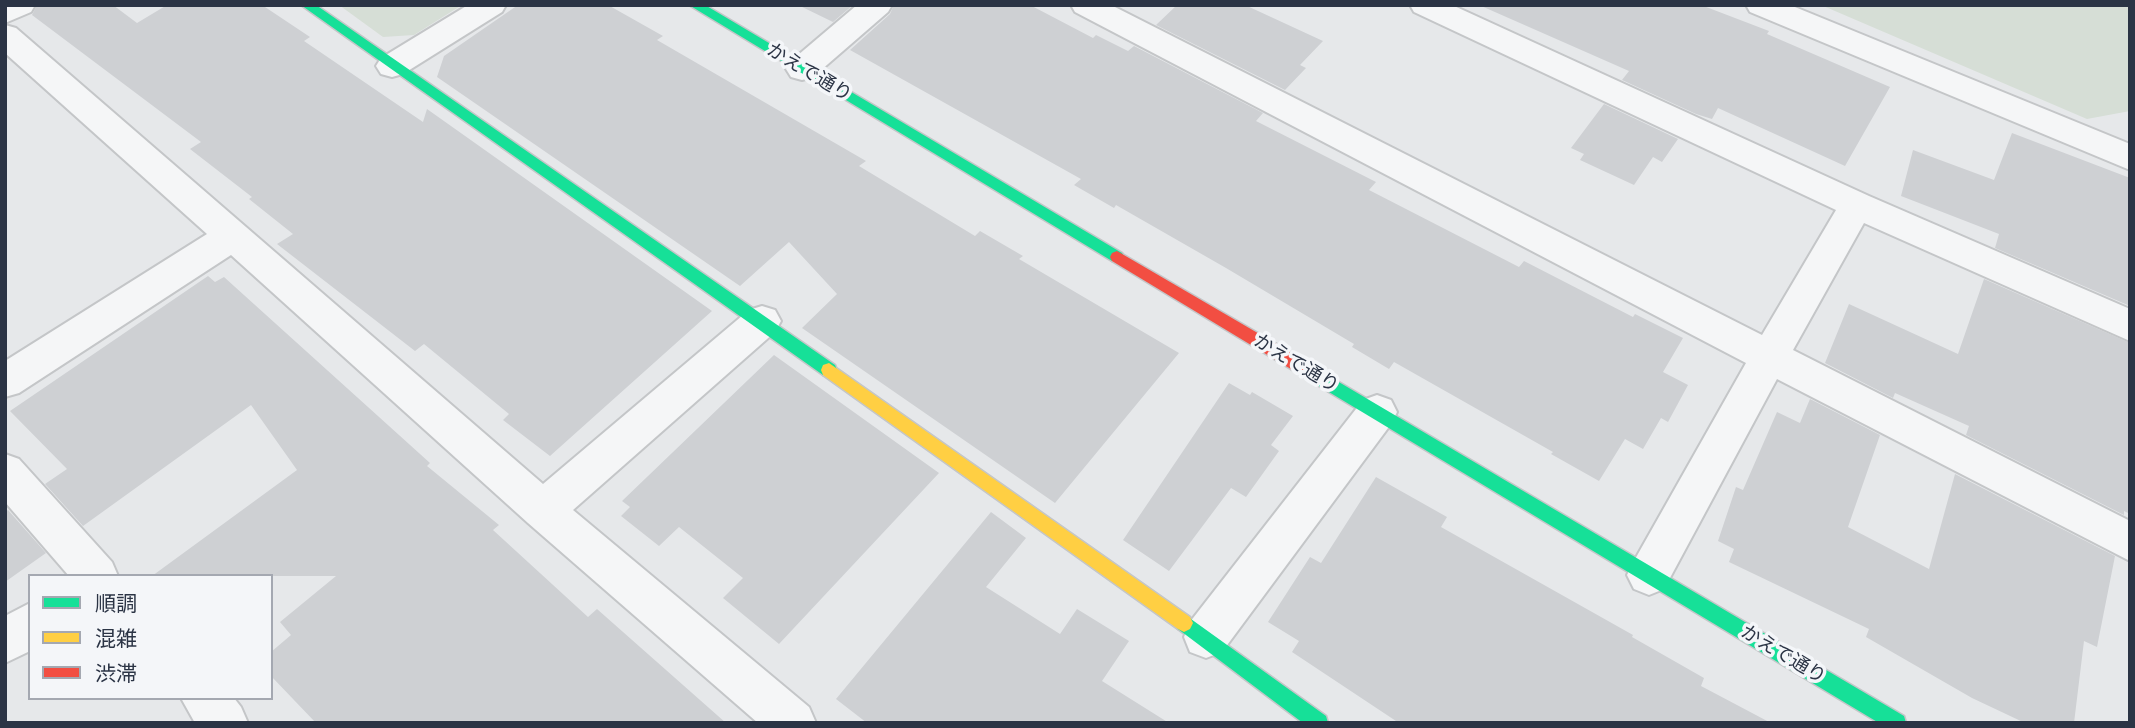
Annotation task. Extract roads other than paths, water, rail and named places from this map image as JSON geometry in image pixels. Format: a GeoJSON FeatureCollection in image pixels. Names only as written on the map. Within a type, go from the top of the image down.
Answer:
{"type":"FeatureCollection","features":[{"type":"Feature","properties":{"kind":"street"},"geometry":{"type":"LineString","coordinates":[[5,13],[20,5]]}},
{"type":"Feature","properties":{"kind":"street"},"geometry":{"type":"LineString","coordinates":[[307,5],[762,321],[1206,637],[1319,723]]}},
{"type":"Feature","properties":{"kind":"street"},"geometry":{"type":"LineString","coordinates":[[392,66],[491,5]]}},
{"type":"Feature","properties":{"kind":"street","name":"かえで通り"},"geometry":{"type":"LineString","coordinates":[[695,5],[1897,723]]}},
{"type":"Feature","properties":{"kind":"street"},"geometry":{"type":"LineString","coordinates":[[802,69],[877,5]]}},
{"type":"Feature","properties":{"kind":"street"},"geometry":{"type":"LineString","coordinates":[[1086,5],[2130,542]]}},
{"type":"Feature","properties":{"kind":"street"},"geometry":{"type":"LineString","coordinates":[[1425,5],[1857,205],[2130,326]]}},
{"type":"Feature","properties":{"kind":"street"},"geometry":{"type":"LineString","coordinates":[[1761,5],[2130,158]]}},
{"type":"Feature","properties":{"kind":"street"},"geometry":{"type":"LineString","coordinates":[[5,35],[543,510],[793,723]]}},
{"type":"Feature","properties":{"kind":"street"},"geometry":{"type":"LineString","coordinates":[[1649,575],[1769,357],[1857,205]]}},
{"type":"Feature","properties":{"kind":"street"},"geometry":{"type":"LineString","coordinates":[[5,382],[233,236]]}},
{"type":"Feature","properties":{"kind":"street"},"geometry":{"type":"LineString","coordinates":[[543,510],[762,321]]}},
{"type":"Feature","properties":{"kind":"street"},"geometry":{"type":"LineString","coordinates":[[1206,637],[1377,412]]}},
{"type":"Feature","properties":{"kind":"street"},"geometry":{"type":"LineString","coordinates":[[5,472],[95,574]]}},
{"type":"Feature","properties":{"kind":"street"},"geometry":{"type":"LineString","coordinates":[[5,642],[28,625]]}},
{"type":"Feature","properties":{"kind":"street"},"geometry":{"type":"LineString","coordinates":[[206,700],[225,723]]}}]}
